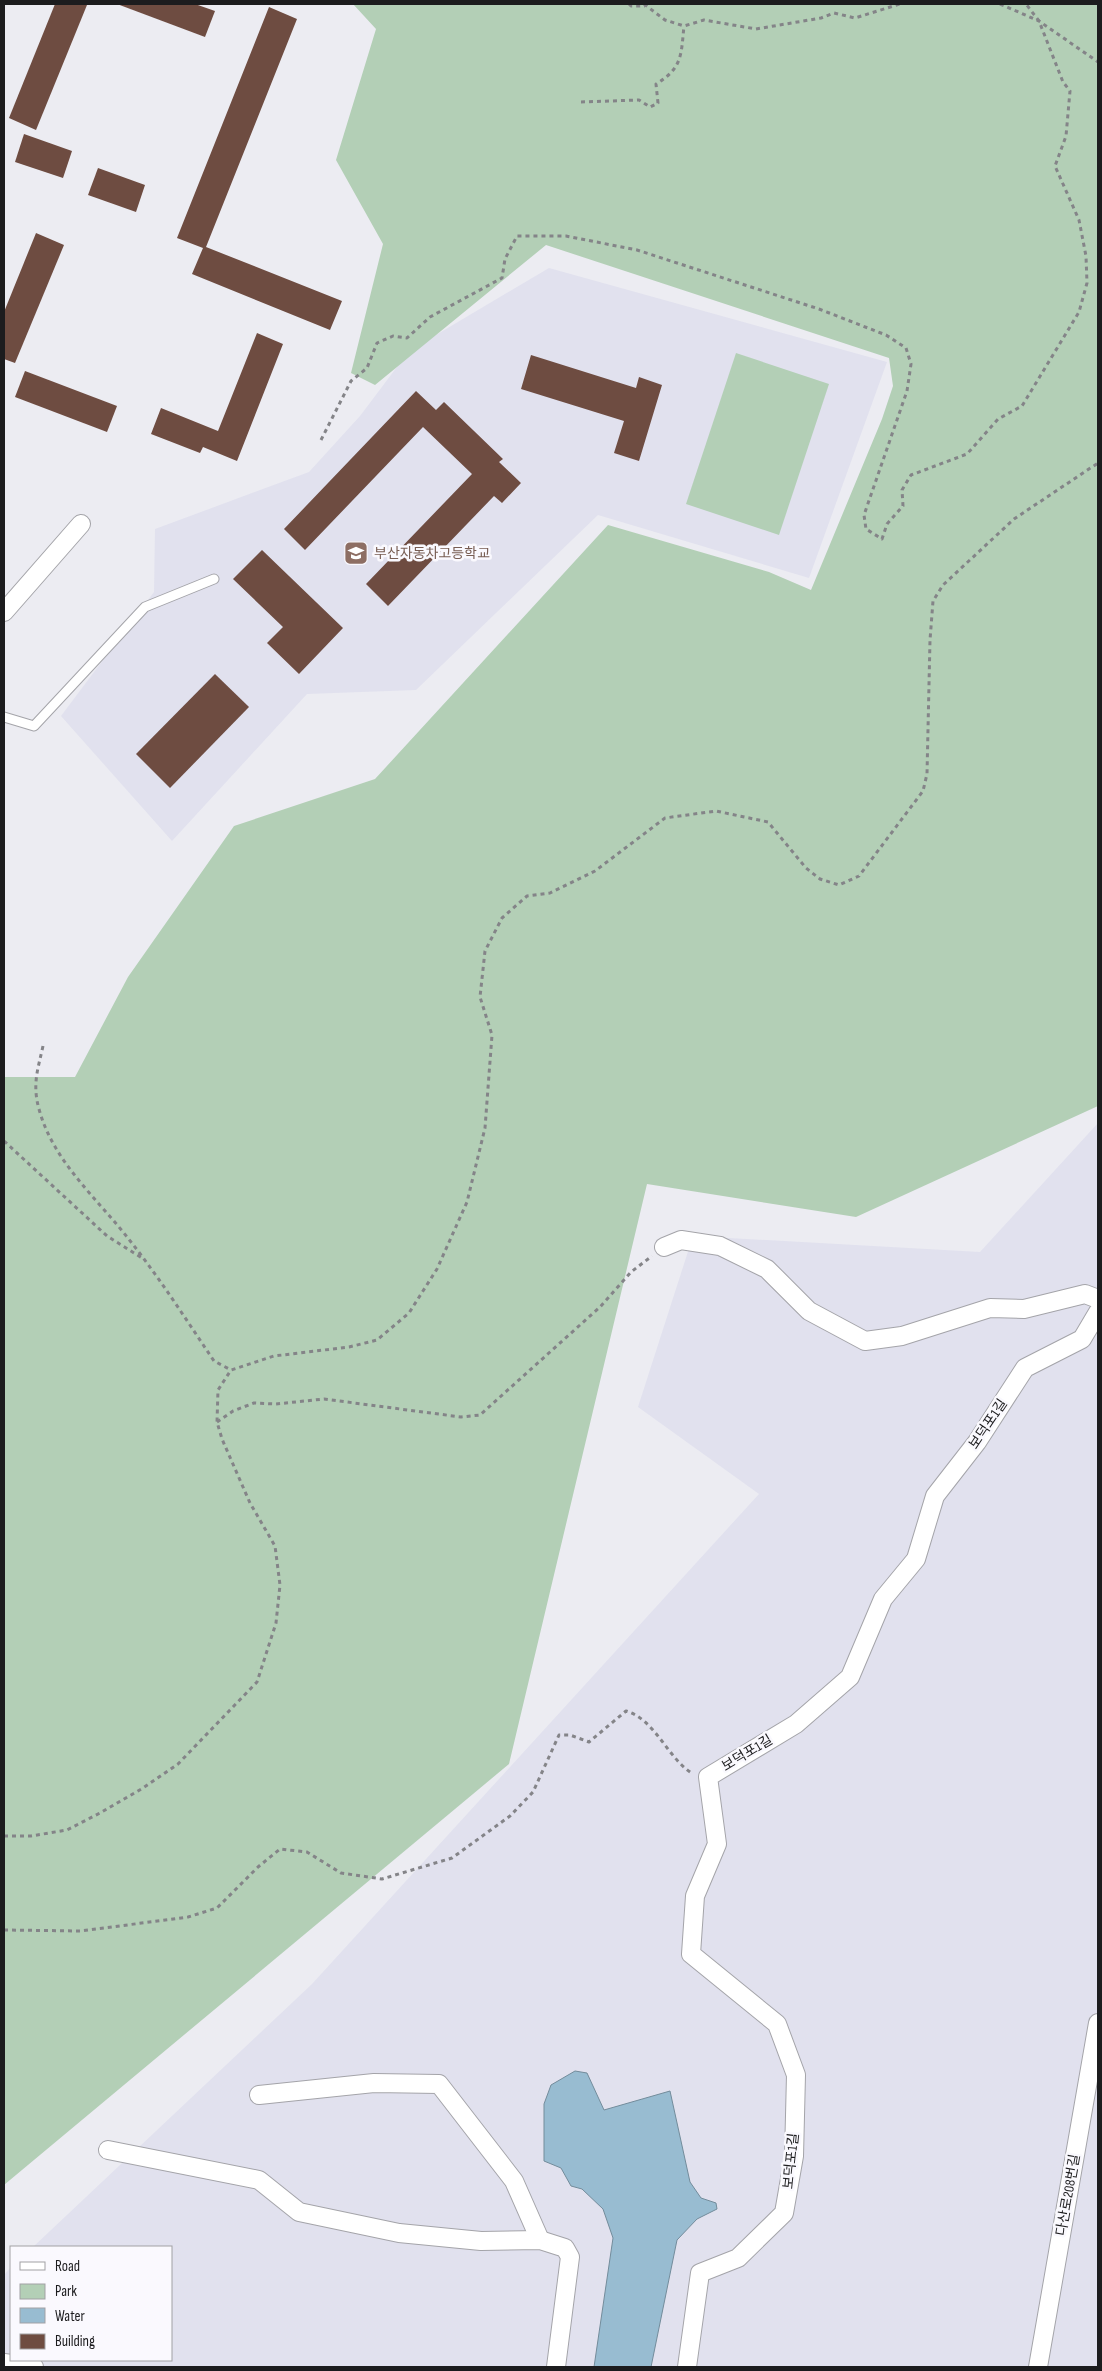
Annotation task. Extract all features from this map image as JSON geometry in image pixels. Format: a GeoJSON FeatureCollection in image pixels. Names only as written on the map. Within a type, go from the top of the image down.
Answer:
{"type":"FeatureCollection","features":[{"type":"Feature","properties":{"kind":"street"},"geometry":{"type":"LineString","coordinates":[[4,612],[81,524]]}},
{"type":"Feature","properties":{"kind":"street"},"geometry":{"type":"LineString","coordinates":[[664,1247],[681,1240],[720,1246],[767,1269],[809,1311],[865,1341],[902,1336],[990,1308],[1024,1309],[1085,1294],[1098,1299]]}},
{"type":"Feature","properties":{"kind":"street","name":"보덕포1길"},"geometry":{"type":"LineString","coordinates":[[687,2367],[700,2273],[738,2258],[784,2212],[794,2156],[796,2075],[776,2024],[691,1954],[695,1896],[718,1844],[708,1777],[796,1724],[850,1677],[883,1600],[916,1559],[935,1496],[977,1442],[1025,1368],[1082,1339],[1098,1312]]}},
{"type":"Feature","properties":{"kind":"street","name":"다산로208번길"},"geometry":{"type":"LineString","coordinates":[[1038,2367],[1098,2023]]}},
{"type":"Feature","properties":{"kind":"street"},"geometry":{"type":"LineString","coordinates":[[259,2095],[374,2083],[439,2084],[514,2181],[540,2240]]}},
{"type":"Feature","properties":{"kind":"street"},"geometry":{"type":"LineString","coordinates":[[108,2150],[259,2180],[300,2212],[372,2228],[399,2233],[481,2242],[540,2240],[565,2248],[570,2257],[556,2367]]}},
{"type":"Feature","properties":{"kind":"street"},"geometry":{"type":"LineString","coordinates":[[4,2363],[34,2367]]}},
{"type":"Feature","properties":{"kind":"lane"},"geometry":{"type":"LineString","coordinates":[[4,717],[34,726],[145,607],[214,579]]}},
{"type":"Feature","properties":{"kind":"path"},"geometry":{"type":"LineString","coordinates":[[629,4],[631,6],[645,5],[664,20],[684,26],[704,20],[756,29],[821,18],[834,13],[855,18],[900,4]]}},
{"type":"Feature","properties":{"kind":"path"},"geometry":{"type":"LineString","coordinates":[[1000,4],[1039,21],[1098,62]]}},
{"type":"Feature","properties":{"kind":"path"},"geometry":{"type":"LineString","coordinates":[[321,440],[351,381],[367,368],[377,344],[393,336],[407,338],[430,317],[502,278],[505,259],[517,236],[566,236],[637,250],[800,303],[886,335],[906,348],[911,364],[907,391],[864,515],[866,529],[882,539],[887,524],[903,506],[902,490],[911,475],[967,454],[998,419],[1022,406],[1079,312],[1087,283],[1086,256],[1079,220],[1055,166],[1066,136],[1070,91],[1063,82],[1039,21],[1026,4]]}},
{"type":"Feature","properties":{"kind":"path"},"geometry":{"type":"LineString","coordinates":[[581,102],[640,100],[650,107],[658,102],[656,84],[671,76],[681,56],[684,26]]}},
{"type":"Feature","properties":{"kind":"path"},"geometry":{"type":"LineString","coordinates":[[4,1836],[31,1836],[67,1830],[100,1814],[178,1764],[258,1682],[276,1623],[280,1585],[275,1546],[250,1503],[222,1439],[217,1422],[218,1390],[231,1370],[274,1356],[350,1347],[377,1340],[409,1312],[437,1268],[467,1202],[485,1128],[492,1035],[480,997],[485,951],[502,918],[527,896],[550,893],[596,870],[665,818],[677,815],[716,811],[768,822],[806,868],[820,879],[839,885],[859,876],[924,791],[933,601],[943,585],[1014,519],[1098,463]]}},
{"type":"Feature","properties":{"kind":"path"},"geometry":{"type":"LineString","coordinates":[[44,1046],[34,1083],[39,1109],[48,1134],[72,1173],[107,1210],[145,1259],[214,1361],[231,1370]]}},
{"type":"Feature","properties":{"kind":"path"},"geometry":{"type":"LineString","coordinates":[[4,1141],[107,1236],[145,1259]]}},
{"type":"Feature","properties":{"kind":"path"},"geometry":{"type":"LineString","coordinates":[[217,1422],[234,1410],[254,1403],[276,1404],[324,1399],[460,1417],[480,1415],[600,1307],[631,1272],[664,1247]]}},
{"type":"Feature","properties":{"kind":"path"},"geometry":{"type":"LineString","coordinates":[[4,1930],[81,1931],[188,1917],[217,1908],[258,1867],[280,1850],[307,1852],[341,1873],[382,1879],[452,1858],[510,1816],[533,1792],[559,1736],[570,1734],[589,1742],[626,1711],[638,1714],[682,1767],[693,1775],[708,1777]]}},
{"type":"Feature","properties":{"kind":"shaded area","name":"부산자동차고등학교"},"geometry":{"type":"Polygon","coordinates":[[[549,268],[887,362],[809,578],[598,515],[416,690],[307,694],[172,841],[61,716],[154,592],[155,529],[309,472],[360,416],[409,351],[549,268]]]}},
{"type":"Feature","properties":{"kind":"shaded area"},"geometry":{"type":"Polygon","coordinates":[[[1098,1123],[1098,2367],[4,2367],[4,2275],[10,2268],[10,2361],[172,2361],[172,2246],[34,2246],[312,1984],[759,1494],[638,1407],[693,1236],[980,1252],[1098,1123]]]}},
{"type":"Feature","properties":{"kind":"green space"},"geometry":{"type":"Polygon","coordinates":[[[353,4],[1098,4],[1098,1106],[856,1217],[647,1184],[509,1764],[4,2185],[4,1077],[75,1077],[128,977],[234,826],[375,779],[608,525],[769,572],[811,590],[882,419],[893,386],[889,358],[546,245],[375,385],[351,373],[383,244],[336,160],[376,29],[353,4]]]}},
{"type":"Feature","properties":{"kind":"green space"},"geometry":{"type":"Polygon","coordinates":[[[736,353],[829,384],[779,535],[686,504],[736,353]]]}},
{"type":"Feature","properties":{"kind":"water"},"geometry":{"type":"Polygon","coordinates":[[[575,2071],[587,2073],[604,2110],[670,2091],[690,2182],[701,2198],[716,2203],[717,2209],[697,2219],[677,2240],[651,2367],[594,2367],[613,2238],[603,2209],[582,2189],[571,2186],[561,2168],[544,2161],[544,2104],[551,2085],[575,2071]]]}},
{"type":"Feature","properties":{"kind":"building"},"geometry":{"type":"Polygon","coordinates":[[[55,4],[87,5],[36,130],[9,118],[55,4]]]}},
{"type":"Feature","properties":{"kind":"building"},"geometry":{"type":"Polygon","coordinates":[[[117,4],[195,4],[215,11],[205,37],[117,4]]]}},
{"type":"Feature","properties":{"kind":"building"},"geometry":{"type":"Polygon","coordinates":[[[269,7],[297,19],[206,247],[342,301],[330,330],[192,274],[203,248],[177,238],[269,7]]]}},
{"type":"Feature","properties":{"kind":"building"},"geometry":{"type":"Polygon","coordinates":[[[24,134],[72,151],[63,178],[15,162],[24,134]]]}},
{"type":"Feature","properties":{"kind":"building"},"geometry":{"type":"Polygon","coordinates":[[[98,168],[145,185],[136,212],[88,195],[98,168]]]}},
{"type":"Feature","properties":{"kind":"building"},"geometry":{"type":"Polygon","coordinates":[[[36,233],[64,245],[15,363],[4,359],[4,312],[36,233]]]}},
{"type":"Feature","properties":{"kind":"building"},"geometry":{"type":"Polygon","coordinates":[[[257,333],[283,344],[237,461],[203,447],[200,453],[151,434],[161,408],[218,431],[257,333]]]}},
{"type":"Feature","properties":{"kind":"building"},"geometry":{"type":"Polygon","coordinates":[[[531,355],[636,388],[639,377],[662,385],[639,461],[614,453],[624,421],[521,389],[531,355]]]}},
{"type":"Feature","properties":{"kind":"building"},"geometry":{"type":"Polygon","coordinates":[[[25,371],[117,406],[107,432],[15,397],[25,371]]]}},
{"type":"Feature","properties":{"kind":"building"},"geometry":{"type":"Polygon","coordinates":[[[416,391],[436,410],[444,402],[503,459],[499,462],[521,483],[502,503],[494,496],[388,606],[366,584],[472,474],[423,427],[305,550],[284,529],[416,391]]]}},
{"type":"Feature","properties":{"kind":"building"},"geometry":{"type":"Polygon","coordinates":[[[262,550],[343,628],[299,674],[267,643],[283,627],[233,579],[262,550]]]}},
{"type":"Feature","properties":{"kind":"building"},"geometry":{"type":"Polygon","coordinates":[[[215,674],[249,707],[170,788],[136,754],[215,674]]]}},
{"type":"Feature","properties":{"kind":"place","name":"부산자동차고등학교"},"geometry":{"type":"Point","coordinates":[356,553]}}]}
